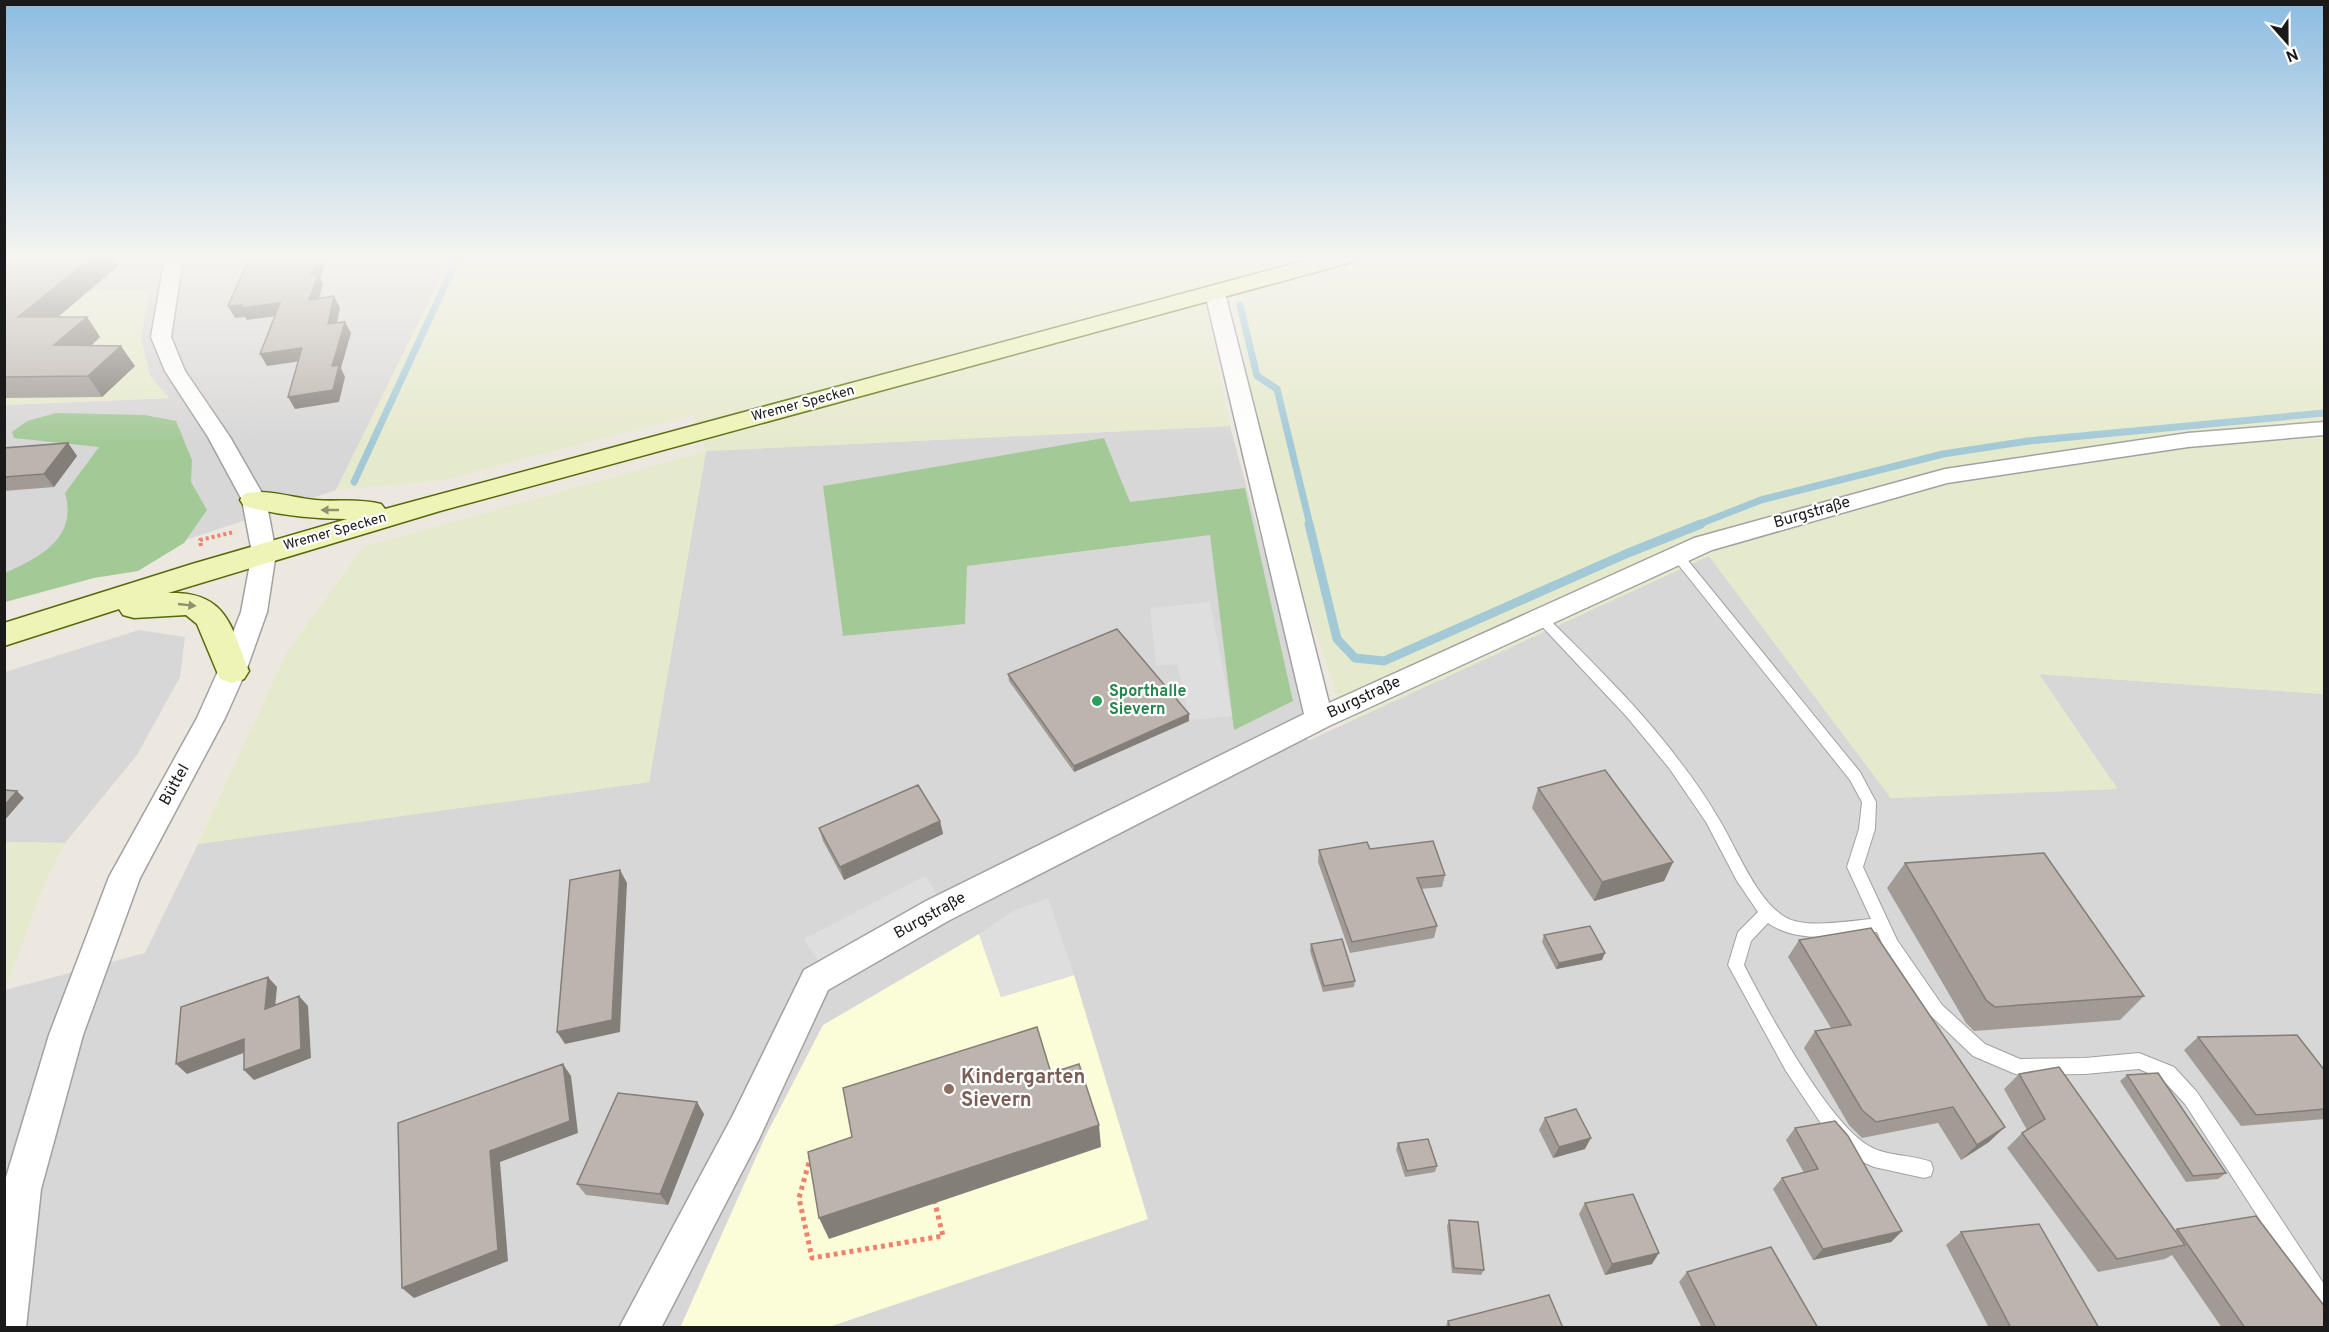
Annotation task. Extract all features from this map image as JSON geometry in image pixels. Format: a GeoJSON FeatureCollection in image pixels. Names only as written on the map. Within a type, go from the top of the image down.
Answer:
{"type":"FeatureCollection","features":[{"type":"Feature","properties":{"kind":"street","name":"Büttel"},"geometry":{"type":"LineString","coordinates":[[5,1328],[22,1189],[66,1035],[125,877],[211,718],[232,671],[254,612],[264,553],[254,500],[219,437],[175,371],[161,337],[164,319]]}},
{"type":"Feature","properties":{"kind":"street","name":"Wremer Specken"},"geometry":{"type":"LineString","coordinates":[[66,615],[264,553],[430,505],[1118,319]]}},
{"type":"Feature","properties":{"kind":"street"},"geometry":{"type":"LineString","coordinates":[[1221,319],[1319,719]]}},
{"type":"Feature","properties":{"kind":"street","name":"Burgstraße"},"geometry":{"type":"LineString","coordinates":[[639,1328],[746,1128],[816,980],[938,910],[1319,719],[1703,544],[1945,476],[2188,440],[2325,429]]}},
{"type":"Feature","properties":{"kind":"street"},"geometry":{"type":"LineString","coordinates":[[254,500],[318,510],[368,510],[430,505]]}},
{"type":"Feature","properties":{"kind":"street"},"geometry":{"type":"LineString","coordinates":[[4,635],[66,615],[168,603],[196,605],[211,616],[232,671]]}},
{"type":"Feature","properties":{"kind":"lane"},"geometry":{"type":"LineString","coordinates":[[1677,555],[1855,776],[1869,802],[1867,829],[1855,867],[1891,945],[1936,1010],[1979,1050],[2019,1067],[2085,1066],[2139,1061],[2168,1073],[2190,1098],[2325,1301]]}},
{"type":"Feature","properties":{"kind":"lane"},"geometry":{"type":"LineString","coordinates":[[1540,618],[1595,673],[1656,741],[1711,817],[1759,902],[1781,924],[1820,930],[1881,925]]}},
{"type":"Feature","properties":{"kind":"lane"},"geometry":{"type":"LineString","coordinates":[[1769,912],[1744,937],[1736,965],[1750,996],[1825,1114],[1857,1150],[1882,1162],[1924,1169]]}},
{"type":"Feature","properties":{"kind":"path"},"geometry":{"type":"LineString","coordinates":[[820,1157],[812,1154],[799,1198],[812,1258],[944,1236],[935,1203]]}},
{"type":"Feature","properties":{"kind":"shaded area"},"geometry":{"type":"Polygon","coordinates":[[[4,319],[144,319],[141,338],[150,376],[169,398],[5,405],[4,319]]]}},
{"type":"Feature","properties":{"kind":"shaded area"},"geometry":{"type":"Polygon","coordinates":[[[144,319],[420,319],[336,490],[5,600],[4,405],[169,398],[150,376],[141,338],[144,319]]]}},
{"type":"Feature","properties":{"kind":"shaded area"},"geometry":{"type":"Polygon","coordinates":[[[420,319],[1208,319],[1230,426],[706,451],[693,415],[443,480],[336,490],[420,319]]]}},
{"type":"Feature","properties":{"kind":"shaded area"},"geometry":{"type":"Polygon","coordinates":[[[1239,319],[2324,319],[2324,694],[2039,674],[2117,789],[1891,798],[1709,556],[1347,723],[1306,605],[1255,422],[1239,319]]]}},
{"type":"Feature","properties":{"kind":"shaded area"},"geometry":{"type":"Polygon","coordinates":[[[56,413],[145,415],[176,421],[192,460],[191,482],[207,510],[184,543],[138,571],[94,578],[5,602],[5,573],[43,553],[61,534],[68,509],[65,493],[99,447],[14,438],[12,432],[27,421],[56,413]]]}},
{"type":"Feature","properties":{"kind":"shaded area"},"geometry":{"type":"Polygon","coordinates":[[[1230,426],[1279,607],[1308,741],[1654,579],[1709,556],[1891,798],[2117,788],[2038,674],[2324,694],[2324,1327],[5,1328],[5,990],[145,953],[198,844],[649,782],[706,451],[1230,426]]]}},
{"type":"Feature","properties":{"kind":"shaded area"},"geometry":{"type":"Polygon","coordinates":[[[1104,438],[1130,502],[1245,488],[1293,701],[1234,730],[1210,535],[967,566],[965,624],[843,636],[823,486],[1104,438]]]}},
{"type":"Feature","properties":{"kind":"shaded area"},"geometry":{"type":"Polygon","coordinates":[[[706,451],[649,782],[198,844],[286,654],[363,547],[706,451]]]}},
{"type":"Feature","properties":{"kind":"shaded area"},"geometry":{"type":"Polygon","coordinates":[[[1210,602],[1232,716],[1190,720],[1177,664],[1156,666],[1150,608],[1210,602]]]}},
{"type":"Feature","properties":{"kind":"shaded area"},"geometry":{"type":"Polygon","coordinates":[[[139,630],[185,637],[180,677],[137,755],[65,843],[5,842],[5,672],[139,630]]]}},
{"type":"Feature","properties":{"kind":"shaded area"},"geometry":{"type":"Polygon","coordinates":[[[5,842],[65,843],[45,882],[5,990],[5,842]]]}},
{"type":"Feature","properties":{"kind":"shaded area"},"geometry":{"type":"Polygon","coordinates":[[[925,876],[940,899],[819,963],[804,939],[925,876]]]}},
{"type":"Feature","properties":{"kind":"shaded area"},"geometry":{"type":"Polygon","coordinates":[[[1048,898],[1074,975],[1001,997],[979,934],[1013,911],[1048,898]]]}},
{"type":"Feature","properties":{"kind":"shaded area","name":"Kindergarten Sievern"},"geometry":{"type":"Polygon","coordinates":[[[979,934],[1001,997],[1074,975],[1148,1219],[829,1327],[680,1328],[766,1135],[823,1025],[979,934]]]}},
{"type":"Feature","properties":{"kind":"building"},"geometry":{"type":"Polygon","coordinates":[[[4,319],[84,319],[54,345],[121,346],[88,376],[4,377],[4,319]]]}},
{"type":"Feature","properties":{"kind":"building"},"geometry":{"type":"Polygon","coordinates":[[[274,319],[329,319],[328,324],[345,322],[332,366],[339,365],[333,390],[288,397],[302,348],[260,354],[274,319]]]}},
{"type":"Feature","properties":{"kind":"building"},"geometry":{"type":"Polygon","coordinates":[[[68,443],[44,474],[4,477],[4,448],[68,443]]]}},
{"type":"Feature","properties":{"kind":"building","name":"Sporthalle Sievern"},"geometry":{"type":"Polygon","coordinates":[[[1117,629],[1189,714],[1074,766],[1008,674],[1117,629]]]}},
{"type":"Feature","properties":{"kind":"building"},"geometry":{"type":"Polygon","coordinates":[[[1605,770],[1673,862],[1602,882],[1538,788],[1605,770]]]}},
{"type":"Feature","properties":{"kind":"building"},"geometry":{"type":"Polygon","coordinates":[[[918,785],[940,821],[840,867],[819,828],[918,785]]]}},
{"type":"Feature","properties":{"kind":"building"},"geometry":{"type":"Polygon","coordinates":[[[4,790],[17,791],[4,806],[4,790]]]}},
{"type":"Feature","properties":{"kind":"building"},"geometry":{"type":"Polygon","coordinates":[[[1433,841],[1445,875],[1417,878],[1437,926],[1352,942],[1319,850],[1367,842],[1370,849],[1433,841]]]}},
{"type":"Feature","properties":{"kind":"building"},"geometry":{"type":"Polygon","coordinates":[[[2044,853],[2144,996],[1995,1007],[1986,1000],[1905,863],[2044,853]]]}},
{"type":"Feature","properties":{"kind":"building"},"geometry":{"type":"Polygon","coordinates":[[[620,870],[612,1020],[557,1032],[570,880],[620,870]]]}},
{"type":"Feature","properties":{"kind":"building"},"geometry":{"type":"Polygon","coordinates":[[[1590,926],[1605,953],[1559,963],[1544,935],[1590,926]]]}},
{"type":"Feature","properties":{"kind":"building"},"geometry":{"type":"Polygon","coordinates":[[[1871,928],[2005,1127],[1977,1145],[1953,1107],[1876,1122],[1862,1110],[1815,1031],[1851,1025],[1799,940],[1871,928]]]}},
{"type":"Feature","properties":{"kind":"building"},"geometry":{"type":"Polygon","coordinates":[[[1342,939],[1355,981],[1324,986],[1311,944],[1342,939]]]}},
{"type":"Feature","properties":{"kind":"building"},"geometry":{"type":"Polygon","coordinates":[[[268,977],[265,1009],[299,996],[301,1049],[244,1070],[244,1039],[176,1064],[181,1007],[268,977]]]}},
{"type":"Feature","properties":{"kind":"building"},"geometry":{"type":"Polygon","coordinates":[[[1037,1027],[1051,1073],[1079,1064],[1099,1125],[819,1218],[808,1152],[852,1137],[843,1088],[1037,1027]]]}},
{"type":"Feature","properties":{"kind":"building"},"geometry":{"type":"Polygon","coordinates":[[[2297,1035],[2325,1071],[2325,1109],[2256,1115],[2198,1037],[2297,1035]]]}},
{"type":"Feature","properties":{"kind":"building"},"geometry":{"type":"Polygon","coordinates":[[[563,1064],[570,1121],[490,1151],[498,1250],[402,1288],[398,1123],[563,1064]]]}},
{"type":"Feature","properties":{"kind":"building"},"geometry":{"type":"Polygon","coordinates":[[[2059,1067],[2185,1245],[2117,1259],[2022,1133],[2045,1119],[2019,1074],[2059,1067]]]}},
{"type":"Feature","properties":{"kind":"building"},"geometry":{"type":"Polygon","coordinates":[[[2158,1073],[2226,1173],[2193,1176],[2127,1075],[2158,1073]]]}},
{"type":"Feature","properties":{"kind":"building"},"geometry":{"type":"Polygon","coordinates":[[[618,1093],[697,1102],[660,1194],[577,1184],[618,1093]]]}},
{"type":"Feature","properties":{"kind":"building"},"geometry":{"type":"Polygon","coordinates":[[[1576,1109],[1591,1138],[1559,1147],[1545,1118],[1576,1109]]]}},
{"type":"Feature","properties":{"kind":"building"},"geometry":{"type":"Polygon","coordinates":[[[1835,1121],[1848,1136],[1902,1231],[1823,1249],[1782,1178],[1818,1169],[1795,1128],[1835,1121]]]}},
{"type":"Feature","properties":{"kind":"building"},"geometry":{"type":"Polygon","coordinates":[[[1428,1139],[1437,1166],[1407,1171],[1398,1143],[1428,1139]]]}},
{"type":"Feature","properties":{"kind":"building"},"geometry":{"type":"Polygon","coordinates":[[[1633,1194],[1659,1253],[1612,1264],[1585,1203],[1633,1194]]]}},
{"type":"Feature","properties":{"kind":"building"},"geometry":{"type":"Polygon","coordinates":[[[2256,1216],[2325,1307],[2325,1328],[2245,1328],[2177,1229],[2256,1216]]]}},
{"type":"Feature","properties":{"kind":"building"},"geometry":{"type":"Polygon","coordinates":[[[1449,1220],[1478,1222],[1484,1270],[1454,1268],[1449,1220]]]}},
{"type":"Feature","properties":{"kind":"building"},"geometry":{"type":"Polygon","coordinates":[[[2039,1224],[2099,1328],[2011,1328],[1961,1232],[2039,1224]]]}},
{"type":"Feature","properties":{"kind":"building"},"geometry":{"type":"Polygon","coordinates":[[[1771,1247],[1818,1328],[1716,1328],[1687,1272],[1771,1247]]]}},
{"type":"Feature","properties":{"kind":"building"},"geometry":{"type":"Polygon","coordinates":[[[1549,1295],[1563,1328],[1450,1328],[1448,1321],[1549,1295]]]}},
{"type":"Feature","properties":{"kind":"waterway"},"geometry":{"type":"LineString","coordinates":[[354,482],[429,319]]}},
{"type":"Feature","properties":{"kind":"waterway"},"geometry":{"type":"LineString","coordinates":[[1243,319],[1257,376],[1277,389],[1310,525]]}},
{"type":"Feature","properties":{"kind":"waterway"},"geometry":{"type":"LineString","coordinates":[[1697,525],[1761,500],[1943,454],[2028,441],[2324,413]]}},
{"type":"Feature","properties":{"kind":"waterway"},"geometry":{"type":"LineString","coordinates":[[1309,524],[1337,639],[1355,658],[1384,661],[1628,553],[1701,524]]}},
{"type":"Feature","properties":{"kind":"place","name":"Sporthalle Sievern"},"geometry":{"type":"Point","coordinates":[1097,701]}},
{"type":"Feature","properties":{"kind":"place","name":"Kindergarten Sievern"},"geometry":{"type":"Point","coordinates":[949,1089]}}]}
